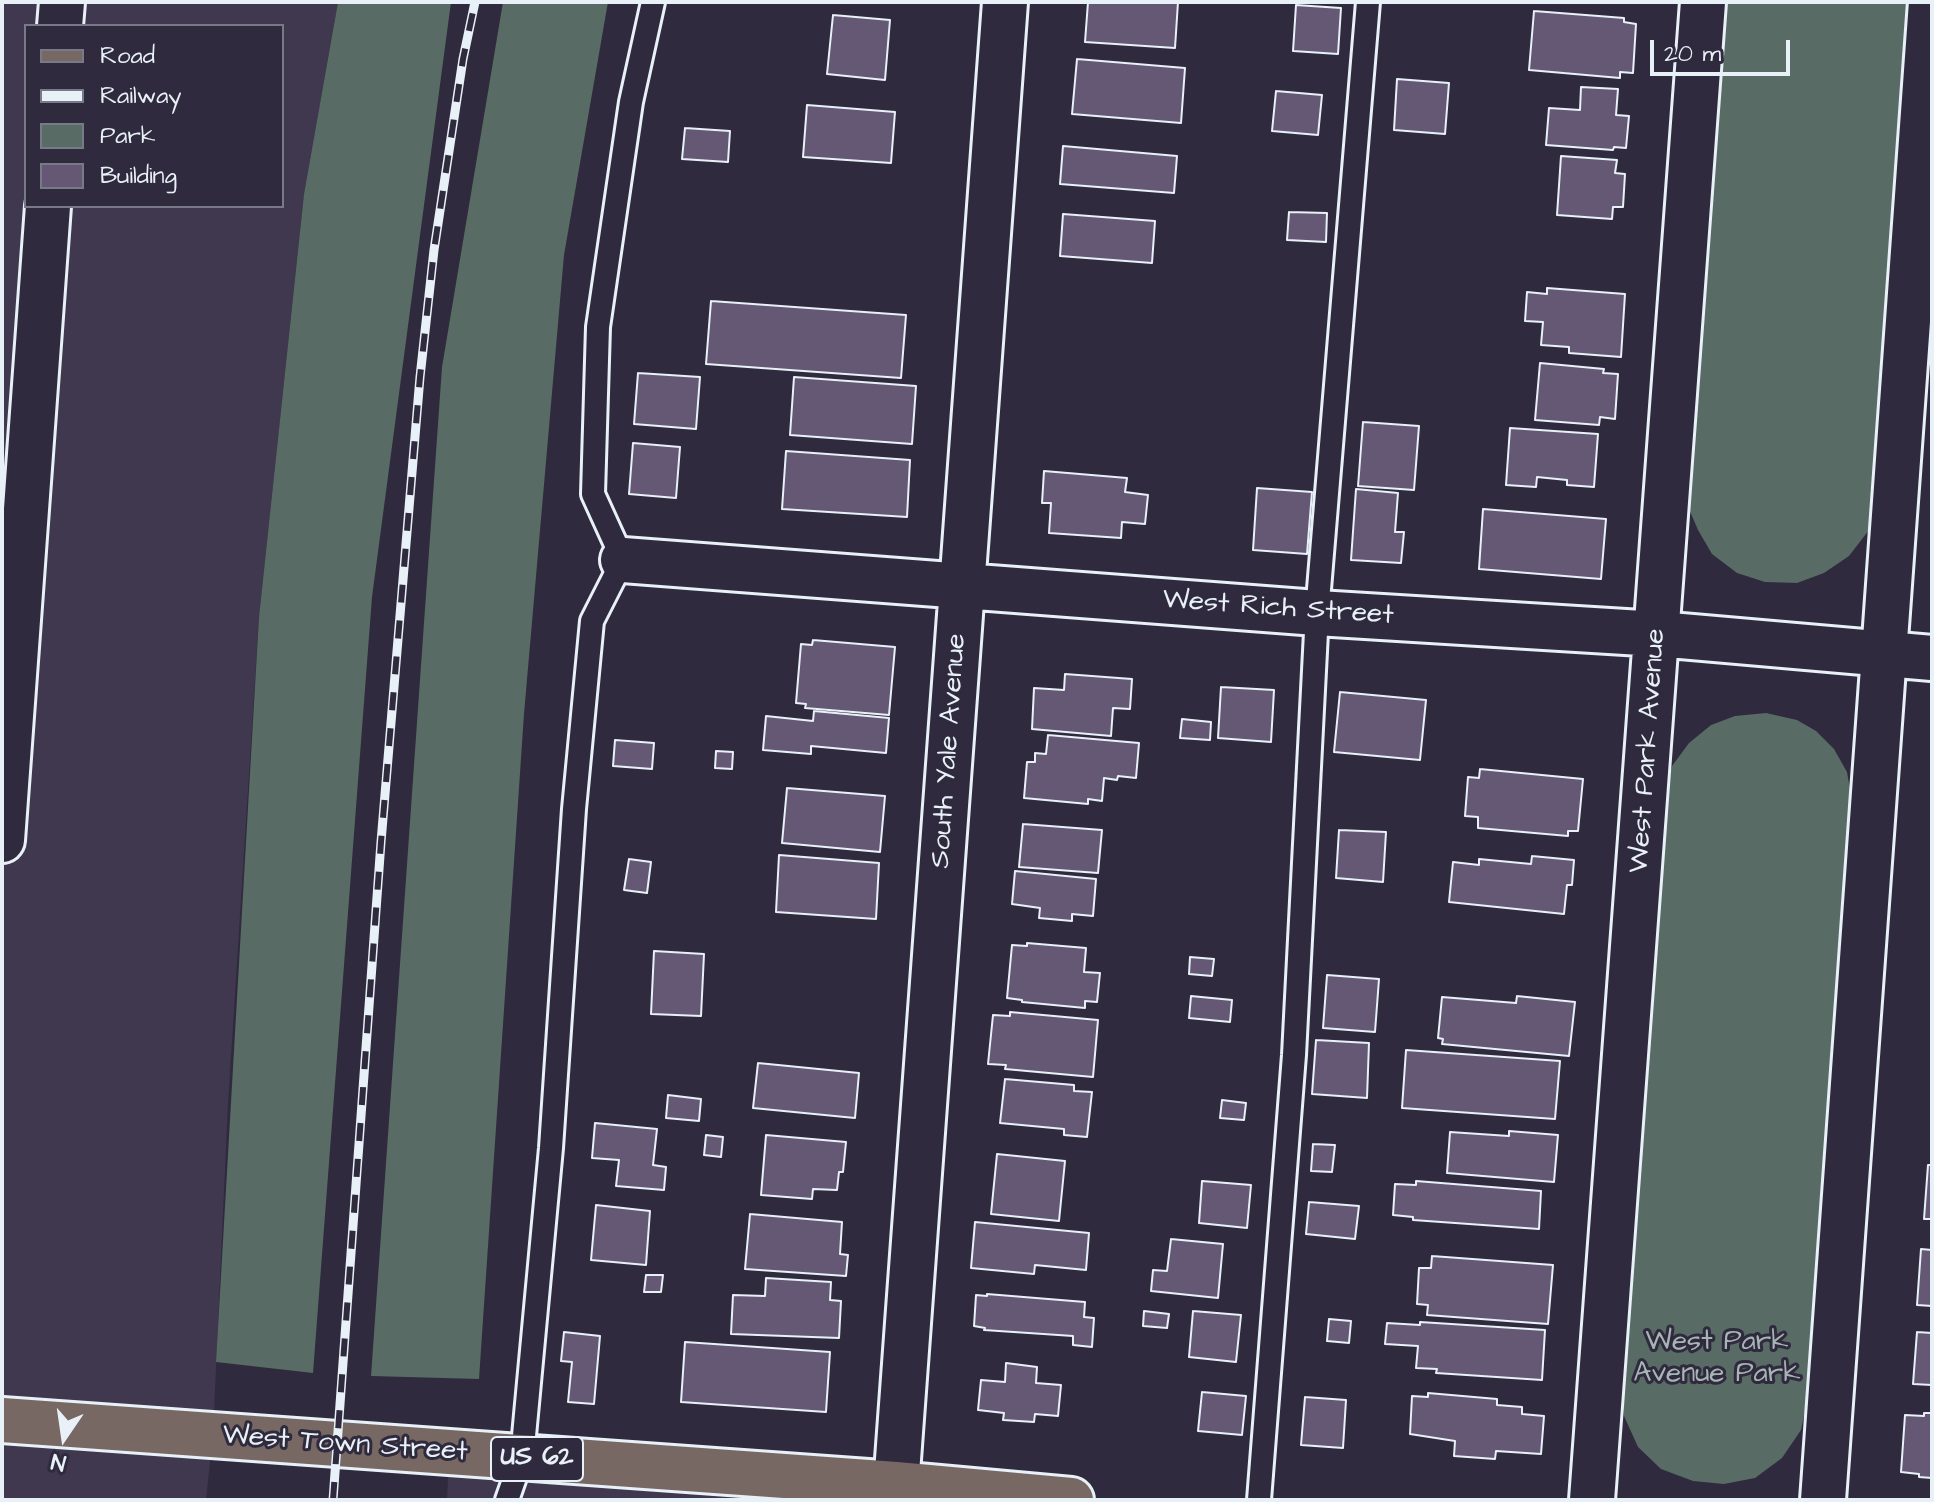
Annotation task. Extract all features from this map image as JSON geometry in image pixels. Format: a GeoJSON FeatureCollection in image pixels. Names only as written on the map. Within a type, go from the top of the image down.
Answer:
{"type":"FeatureCollection","features":[{"type":"Feature","properties":{"kind":"main road","name":"West Town Street"},"geometry":{"type":"LineString","coordinates":[[2,1420],[522,1457],[896,1492],[1071,1500]]}},
{"type":"Feature","properties":{"kind":"street"},"geometry":{"type":"LineString","coordinates":[[60,24],[62,2]]}},
{"type":"Feature","properties":{"kind":"street","name":"South Yale Avenue"},"geometry":{"type":"LineString","coordinates":[[896,1492],[1005,2]]}},
{"type":"Feature","properties":{"kind":"street","name":"West Park Avenue"},"geometry":{"type":"LineString","coordinates":[[1592,1500],[1703,2]]}},
{"type":"Feature","properties":{"kind":"street"},"geometry":{"type":"LineString","coordinates":[[1823,1500],[1931,2]]}},
{"type":"Feature","properties":{"kind":"street"},"geometry":{"type":"LineString","coordinates":[[2,840],[14,519],[48,208]]}},
{"type":"Feature","properties":{"kind":"street","name":"West Rich Street"},"geometry":{"type":"LineString","coordinates":[[623,560],[1317,613],[1658,634],[1932,658]]}},
{"type":"Feature","properties":{"kind":"lane"},"geometry":{"type":"LineString","coordinates":[[507,1500],[522,1457],[551,1148],[574,809],[592,621],[623,560],[593,494],[598,327],[631,102],[653,2]]}},
{"type":"Feature","properties":{"kind":"lane"},"geometry":{"type":"LineString","coordinates":[[1259,1500],[1294,1055],[1317,613],[1368,2]]}},
{"type":"Feature","properties":{"kind":"shaded area"},"geometry":{"type":"Polygon","coordinates":[[[2,2],[338,2],[304,194],[259,617],[228,1104],[213,1435],[206,1500],[2,1500],[2,2]]]}},
{"type":"Feature","properties":{"kind":"shaded area"},"geometry":{"type":"Polygon","coordinates":[[[449,1453],[895,1500],[447,1500],[449,1453]]]}},
{"type":"Feature","properties":{"kind":"green space"},"geometry":{"type":"Polygon","coordinates":[[[338,2],[451,2],[372,597],[313,1373],[216,1362],[259,617],[304,194],[338,2]]]}},
{"type":"Feature","properties":{"kind":"green space"},"geometry":{"type":"Polygon","coordinates":[[[503,2],[608,2],[564,255],[524,714],[479,1379],[371,1376],[442,367],[503,2]]]}},
{"type":"Feature","properties":{"kind":"green space"},"geometry":{"type":"Polygon","coordinates":[[[1723,2],[1913,2],[1877,499],[1869,530],[1849,556],[1824,573],[1797,583],[1765,582],[1737,573],[1712,554],[1689,509],[1687,484],[1723,2]]]}},
{"type":"Feature","properties":{"kind":"green space","name":"West Park Avenue Park"},"geometry":{"type":"Polygon","coordinates":[[[1766,713],[1797,720],[1816,731],[1834,749],[1847,772],[1852,801],[1809,1392],[1801,1430],[1782,1458],[1755,1478],[1724,1484],[1693,1481],[1661,1469],[1638,1447],[1624,1416],[1621,1379],[1665,798],[1672,766],[1689,743],[1711,725],[1735,716],[1766,713]]]}},
{"type":"Feature","properties":{"kind":"building"},"geometry":{"type":"Polygon","coordinates":[[[1088,2],[1178,2],[1175,48],[1085,42],[1088,2]]]}},
{"type":"Feature","properties":{"kind":"building"},"geometry":{"type":"Polygon","coordinates":[[[1296,5],[1341,8],[1338,54],[1293,51],[1296,5]]]}},
{"type":"Feature","properties":{"kind":"building"},"geometry":{"type":"Polygon","coordinates":[[[1534,11],[1624,18],[1624,22],[1636,24],[1633,73],[1620,72],[1620,78],[1529,70],[1534,11]]]}},
{"type":"Feature","properties":{"kind":"building"},"geometry":{"type":"Polygon","coordinates":[[[833,15],[890,20],[885,80],[827,74],[833,15]]]}},
{"type":"Feature","properties":{"kind":"building"},"geometry":{"type":"Polygon","coordinates":[[[1077,59],[1185,68],[1181,123],[1072,114],[1077,59]]]}},
{"type":"Feature","properties":{"kind":"building"},"geometry":{"type":"Polygon","coordinates":[[[1397,79],[1449,83],[1445,134],[1394,130],[1397,79]]]}},
{"type":"Feature","properties":{"kind":"building"},"geometry":{"type":"Polygon","coordinates":[[[1581,87],[1618,89],[1616,115],[1629,116],[1626,148],[1614,147],[1613,150],[1546,145],[1549,108],[1580,110],[1581,87]]]}},
{"type":"Feature","properties":{"kind":"building"},"geometry":{"type":"Polygon","coordinates":[[[1276,91],[1322,95],[1318,135],[1272,131],[1276,91]]]}},
{"type":"Feature","properties":{"kind":"building"},"geometry":{"type":"Polygon","coordinates":[[[807,105],[895,112],[891,163],[803,157],[807,105]]]}},
{"type":"Feature","properties":{"kind":"building"},"geometry":{"type":"Polygon","coordinates":[[[685,128],[730,131],[728,162],[682,159],[685,128]]]}},
{"type":"Feature","properties":{"kind":"building"},"geometry":{"type":"Polygon","coordinates":[[[1063,146],[1177,156],[1174,193],[1060,184],[1063,146]]]}},
{"type":"Feature","properties":{"kind":"building"},"geometry":{"type":"Polygon","coordinates":[[[1561,156],[1617,160],[1615,173],[1625,174],[1623,207],[1613,207],[1612,219],[1557,215],[1561,156]]]}},
{"type":"Feature","properties":{"kind":"building"},"geometry":{"type":"Polygon","coordinates":[[[1289,212],[1327,213],[1326,242],[1287,240],[1289,212]]]}},
{"type":"Feature","properties":{"kind":"building"},"geometry":{"type":"Polygon","coordinates":[[[1063,214],[1155,221],[1152,263],[1060,256],[1063,214]]]}},
{"type":"Feature","properties":{"kind":"building"},"geometry":{"type":"Polygon","coordinates":[[[1547,288],[1625,294],[1621,357],[1569,353],[1569,347],[1541,345],[1543,322],[1525,321],[1527,292],[1547,294],[1547,288]]]}},
{"type":"Feature","properties":{"kind":"building"},"geometry":{"type":"Polygon","coordinates":[[[711,301],[906,315],[901,378],[706,364],[711,301]]]}},
{"type":"Feature","properties":{"kind":"building"},"geometry":{"type":"Polygon","coordinates":[[[1540,363],[1604,369],[1603,373],[1618,374],[1615,419],[1600,417],[1599,425],[1535,420],[1540,363]]]}},
{"type":"Feature","properties":{"kind":"building"},"geometry":{"type":"Polygon","coordinates":[[[638,373],[700,377],[696,429],[634,424],[638,373]]]}},
{"type":"Feature","properties":{"kind":"building"},"geometry":{"type":"Polygon","coordinates":[[[794,377],[916,386],[912,444],[790,435],[794,377]]]}},
{"type":"Feature","properties":{"kind":"building"},"geometry":{"type":"Polygon","coordinates":[[[1363,422],[1419,426],[1414,490],[1358,486],[1363,422]]]}},
{"type":"Feature","properties":{"kind":"building"},"geometry":{"type":"Polygon","coordinates":[[[1510,428],[1598,434],[1594,487],[1567,485],[1567,480],[1537,477],[1536,487],[1506,485],[1510,428]]]}},
{"type":"Feature","properties":{"kind":"building"},"geometry":{"type":"Polygon","coordinates":[[[633,443],[680,447],[676,498],[629,494],[633,443]]]}},
{"type":"Feature","properties":{"kind":"building"},"geometry":{"type":"Polygon","coordinates":[[[786,451],[910,460],[907,517],[782,509],[786,451]]]}},
{"type":"Feature","properties":{"kind":"building"},"geometry":{"type":"Polygon","coordinates":[[[1044,471],[1127,478],[1125,492],[1148,495],[1145,524],[1122,522],[1121,538],[1049,533],[1051,503],[1042,503],[1044,471]]]}},
{"type":"Feature","properties":{"kind":"building"},"geometry":{"type":"Polygon","coordinates":[[[1257,488],[1312,492],[1307,554],[1253,550],[1257,488]]]}},
{"type":"Feature","properties":{"kind":"building"},"geometry":{"type":"Polygon","coordinates":[[[1356,489],[1398,493],[1395,532],[1404,532],[1401,563],[1351,560],[1356,489]]]}},
{"type":"Feature","properties":{"kind":"building"},"geometry":{"type":"Polygon","coordinates":[[[1483,509],[1606,519],[1601,579],[1479,569],[1483,509]]]}},
{"type":"Feature","properties":{"kind":"building"},"geometry":{"type":"Polygon","coordinates":[[[813,640],[895,647],[889,715],[805,708],[806,704],[796,703],[801,644],[812,645],[813,640]]]}},
{"type":"Feature","properties":{"kind":"building"},"geometry":{"type":"Polygon","coordinates":[[[1065,674],[1132,679],[1130,709],[1113,708],[1111,736],[1032,729],[1034,688],[1064,690],[1065,674]]]}},
{"type":"Feature","properties":{"kind":"building"},"geometry":{"type":"Polygon","coordinates":[[[1221,687],[1274,690],[1271,742],[1218,738],[1221,687]]]}},
{"type":"Feature","properties":{"kind":"building"},"geometry":{"type":"Polygon","coordinates":[[[1340,692],[1426,700],[1420,760],[1334,752],[1340,692]]]}},
{"type":"Feature","properties":{"kind":"building"},"geometry":{"type":"Polygon","coordinates":[[[814,711],[889,718],[886,753],[811,746],[811,754],[763,750],[766,716],[813,721],[814,711]]]}},
{"type":"Feature","properties":{"kind":"building"},"geometry":{"type":"Polygon","coordinates":[[[1182,719],[1211,722],[1210,740],[1180,738],[1182,719]]]}},
{"type":"Feature","properties":{"kind":"building"},"geometry":{"type":"Polygon","coordinates":[[[1048,735],[1139,743],[1136,778],[1104,778],[1102,801],[1088,799],[1088,804],[1024,798],[1027,762],[1035,762],[1035,753],[1046,754],[1048,735]]]}},
{"type":"Feature","properties":{"kind":"building"},"geometry":{"type":"Polygon","coordinates":[[[615,740],[654,743],[652,769],[613,766],[615,740]]]}},
{"type":"Feature","properties":{"kind":"building"},"geometry":{"type":"Polygon","coordinates":[[[716,751],[733,752],[732,769],[715,768],[716,751]]]}},
{"type":"Feature","properties":{"kind":"building"},"geometry":{"type":"Polygon","coordinates":[[[1480,769],[1583,779],[1578,831],[1568,831],[1568,836],[1478,828],[1478,817],[1465,816],[1468,777],[1479,778],[1480,769]]]}},
{"type":"Feature","properties":{"kind":"building"},"geometry":{"type":"Polygon","coordinates":[[[787,788],[885,796],[880,852],[782,843],[787,788]]]}},
{"type":"Feature","properties":{"kind":"building"},"geometry":{"type":"Polygon","coordinates":[[[1023,824],[1102,830],[1098,873],[1019,867],[1023,824]]]}},
{"type":"Feature","properties":{"kind":"building"},"geometry":{"type":"Polygon","coordinates":[[[1339,830],[1386,832],[1383,882],[1336,878],[1339,830]]]}},
{"type":"Feature","properties":{"kind":"building"},"geometry":{"type":"Polygon","coordinates":[[[779,855],[879,863],[876,919],[776,912],[779,855]]]}},
{"type":"Feature","properties":{"kind":"building"},"geometry":{"type":"Polygon","coordinates":[[[1532,856],[1574,860],[1572,885],[1567,885],[1564,914],[1449,902],[1453,862],[1479,865],[1479,859],[1531,864],[1532,856]]]}},
{"type":"Feature","properties":{"kind":"building"},"geometry":{"type":"Polygon","coordinates":[[[629,859],[651,862],[647,893],[624,890],[629,859]]]}},
{"type":"Feature","properties":{"kind":"building"},"geometry":{"type":"Polygon","coordinates":[[[1015,871],[1096,879],[1093,916],[1072,914],[1072,921],[1039,918],[1040,908],[1012,904],[1015,871]]]}},
{"type":"Feature","properties":{"kind":"building"},"geometry":{"type":"Polygon","coordinates":[[[1027,943],[1086,948],[1084,972],[1100,973],[1097,1002],[1085,1001],[1085,1008],[1007,998],[1012,945],[1027,946],[1027,943]]]}},
{"type":"Feature","properties":{"kind":"building"},"geometry":{"type":"Polygon","coordinates":[[[654,951],[704,954],[701,1016],[651,1014],[654,951]]]}},
{"type":"Feature","properties":{"kind":"building"},"geometry":{"type":"Polygon","coordinates":[[[1190,957],[1214,959],[1212,976],[1189,974],[1190,957]]]}},
{"type":"Feature","properties":{"kind":"building"},"geometry":{"type":"Polygon","coordinates":[[[1327,975],[1379,979],[1375,1032],[1323,1028],[1327,975]]]}},
{"type":"Feature","properties":{"kind":"building"},"geometry":{"type":"Polygon","coordinates":[[[1191,996],[1232,1000],[1230,1022],[1189,1018],[1191,996]]]}},
{"type":"Feature","properties":{"kind":"building"},"geometry":{"type":"Polygon","coordinates":[[[1517,996],[1575,1002],[1569,1056],[1442,1044],[1443,1039],[1438,1038],[1442,997],[1516,1003],[1517,996]]]}},
{"type":"Feature","properties":{"kind":"building"},"geometry":{"type":"Polygon","coordinates":[[[1010,1012],[1098,1020],[1093,1077],[1005,1069],[1006,1065],[988,1064],[993,1015],[1010,1016],[1010,1012]]]}},
{"type":"Feature","properties":{"kind":"building"},"geometry":{"type":"Polygon","coordinates":[[[1316,1040],[1369,1043],[1367,1098],[1312,1094],[1316,1040]]]}},
{"type":"Feature","properties":{"kind":"building"},"geometry":{"type":"Polygon","coordinates":[[[1406,1050],[1560,1061],[1555,1119],[1402,1108],[1406,1050]]]}},
{"type":"Feature","properties":{"kind":"building"},"geometry":{"type":"Polygon","coordinates":[[[758,1063],[859,1073],[855,1118],[753,1108],[758,1063]]]}},
{"type":"Feature","properties":{"kind":"building"},"geometry":{"type":"Polygon","coordinates":[[[1005,1079],[1074,1085],[1074,1091],[1092,1092],[1087,1137],[1064,1135],[1064,1129],[1000,1123],[1005,1079]]]}},
{"type":"Feature","properties":{"kind":"building"},"geometry":{"type":"Polygon","coordinates":[[[668,1095],[701,1099],[699,1121],[666,1118],[668,1095]]]}},
{"type":"Feature","properties":{"kind":"building"},"geometry":{"type":"Polygon","coordinates":[[[1222,1100],[1246,1103],[1244,1120],[1220,1118],[1222,1100]]]}},
{"type":"Feature","properties":{"kind":"building"},"geometry":{"type":"Polygon","coordinates":[[[595,1123],[657,1129],[653,1165],[666,1167],[664,1190],[616,1186],[619,1160],[592,1158],[595,1123]]]}},
{"type":"Feature","properties":{"kind":"building"},"geometry":{"type":"Polygon","coordinates":[[[1509,1131],[1558,1135],[1554,1182],[1447,1173],[1450,1132],[1509,1136],[1509,1131]]]}},
{"type":"Feature","properties":{"kind":"building"},"geometry":{"type":"Polygon","coordinates":[[[706,1135],[723,1137],[721,1157],[704,1155],[706,1135]]]}},
{"type":"Feature","properties":{"kind":"building"},"geometry":{"type":"Polygon","coordinates":[[[766,1135],[846,1142],[843,1172],[839,1172],[837,1190],[813,1189],[812,1199],[761,1195],[766,1135]]]}},
{"type":"Feature","properties":{"kind":"building"},"geometry":{"type":"Polygon","coordinates":[[[1313,1144],[1335,1145],[1332,1172],[1311,1171],[1313,1144]]]}},
{"type":"Feature","properties":{"kind":"building"},"geometry":{"type":"Polygon","coordinates":[[[997,1154],[1065,1161],[1059,1221],[991,1214],[997,1154]]]}},
{"type":"Feature","properties":{"kind":"building"},"geometry":{"type":"Polygon","coordinates":[[[1928,1165],[1932,1165],[1932,1219],[1924,1219],[1928,1165]]]}},
{"type":"Feature","properties":{"kind":"building"},"geometry":{"type":"Polygon","coordinates":[[[1202,1181],[1251,1185],[1247,1228],[1199,1223],[1202,1181]]]}},
{"type":"Feature","properties":{"kind":"building"},"geometry":{"type":"Polygon","coordinates":[[[1416,1181],[1541,1191],[1539,1229],[1413,1220],[1413,1217],[1393,1215],[1395,1184],[1416,1185],[1416,1181]]]}},
{"type":"Feature","properties":{"kind":"building"},"geometry":{"type":"Polygon","coordinates":[[[1309,1202],[1359,1206],[1355,1239],[1306,1234],[1309,1202]]]}},
{"type":"Feature","properties":{"kind":"building"},"geometry":{"type":"Polygon","coordinates":[[[596,1205],[650,1211],[646,1265],[591,1260],[596,1205]]]}},
{"type":"Feature","properties":{"kind":"building"},"geometry":{"type":"Polygon","coordinates":[[[750,1214],[842,1222],[840,1254],[848,1255],[846,1276],[745,1269],[750,1214]]]}},
{"type":"Feature","properties":{"kind":"building"},"geometry":{"type":"Polygon","coordinates":[[[975,1222],[1089,1233],[1086,1270],[1035,1265],[1034,1274],[971,1268],[975,1222]]]}},
{"type":"Feature","properties":{"kind":"building"},"geometry":{"type":"Polygon","coordinates":[[[1171,1239],[1223,1244],[1218,1298],[1151,1291],[1153,1270],[1167,1271],[1171,1239]]]}},
{"type":"Feature","properties":{"kind":"building"},"geometry":{"type":"Polygon","coordinates":[[[1921,1249],[1932,1250],[1932,1306],[1917,1305],[1921,1249]]]}},
{"type":"Feature","properties":{"kind":"building"},"geometry":{"type":"Polygon","coordinates":[[[1432,1256],[1553,1265],[1548,1324],[1427,1315],[1428,1305],[1417,1304],[1419,1268],[1431,1268],[1432,1256]]]}},
{"type":"Feature","properties":{"kind":"building"},"geometry":{"type":"Polygon","coordinates":[[[646,1275],[663,1275],[661,1292],[644,1292],[646,1275]]]}},
{"type":"Feature","properties":{"kind":"building"},"geometry":{"type":"Polygon","coordinates":[[[766,1278],[831,1282],[830,1300],[841,1301],[839,1338],[731,1334],[733,1295],[765,1296],[766,1278]]]}},
{"type":"Feature","properties":{"kind":"building"},"geometry":{"type":"Polygon","coordinates":[[[976,1295],[1085,1302],[1084,1317],[1094,1318],[1092,1347],[1073,1345],[1073,1336],[984,1330],[974,1326],[976,1295]]]}},
{"type":"Feature","properties":{"kind":"building"},"geometry":{"type":"Polygon","coordinates":[[[1144,1311],[1169,1314],[1167,1328],[1143,1326],[1144,1311]]]}},
{"type":"Feature","properties":{"kind":"building"},"geometry":{"type":"Polygon","coordinates":[[[1193,1311],[1241,1315],[1236,1362],[1189,1357],[1193,1311]]]}},
{"type":"Feature","properties":{"kind":"building"},"geometry":{"type":"Polygon","coordinates":[[[1329,1319],[1351,1321],[1349,1343],[1327,1341],[1329,1319]]]}},
{"type":"Feature","properties":{"kind":"building"},"geometry":{"type":"Polygon","coordinates":[[[1420,1322],[1545,1330],[1542,1380],[1436,1373],[1437,1369],[1416,1368],[1418,1346],[1385,1344],[1387,1323],[1420,1325],[1420,1322]]]}},
{"type":"Feature","properties":{"kind":"building"},"geometry":{"type":"Polygon","coordinates":[[[564,1332],[600,1336],[594,1404],[568,1402],[572,1362],[561,1361],[564,1332]]]}},
{"type":"Feature","properties":{"kind":"building"},"geometry":{"type":"Polygon","coordinates":[[[1917,1332],[1932,1333],[1932,1385],[1913,1384],[1917,1332]]]}},
{"type":"Feature","properties":{"kind":"building"},"geometry":{"type":"Polygon","coordinates":[[[685,1342],[830,1352],[826,1412],[681,1402],[685,1342]]]}},
{"type":"Feature","properties":{"kind":"building"},"geometry":{"type":"Polygon","coordinates":[[[1006,1363],[1037,1367],[1036,1383],[1061,1385],[1058,1416],[1035,1414],[1034,1422],[1003,1420],[1004,1413],[978,1410],[981,1380],[1005,1382],[1006,1363]]]}},
{"type":"Feature","properties":{"kind":"building"},"geometry":{"type":"Polygon","coordinates":[[[1202,1392],[1246,1396],[1242,1435],[1198,1431],[1202,1392]]]}},
{"type":"Feature","properties":{"kind":"building"},"geometry":{"type":"Polygon","coordinates":[[[1428,1393],[1497,1399],[1497,1405],[1522,1407],[1522,1414],[1544,1416],[1541,1454],[1496,1451],[1495,1459],[1454,1456],[1455,1441],[1410,1434],[1412,1396],[1428,1397],[1428,1393]]]}},
{"type":"Feature","properties":{"kind":"building"},"geometry":{"type":"Polygon","coordinates":[[[1305,1397],[1346,1400],[1343,1448],[1301,1445],[1305,1397]]]}},
{"type":"Feature","properties":{"kind":"building"},"geometry":{"type":"Polygon","coordinates":[[[1924,1413],[1932,1413],[1932,1478],[1901,1472],[1905,1415],[1924,1416],[1924,1413]]]}},
{"type":"Feature","properties":{"kind":"railway"},"geometry":{"type":"LineString","coordinates":[[333,1500],[381,842],[420,377],[434,250],[463,59],[475,2]]}}]}
